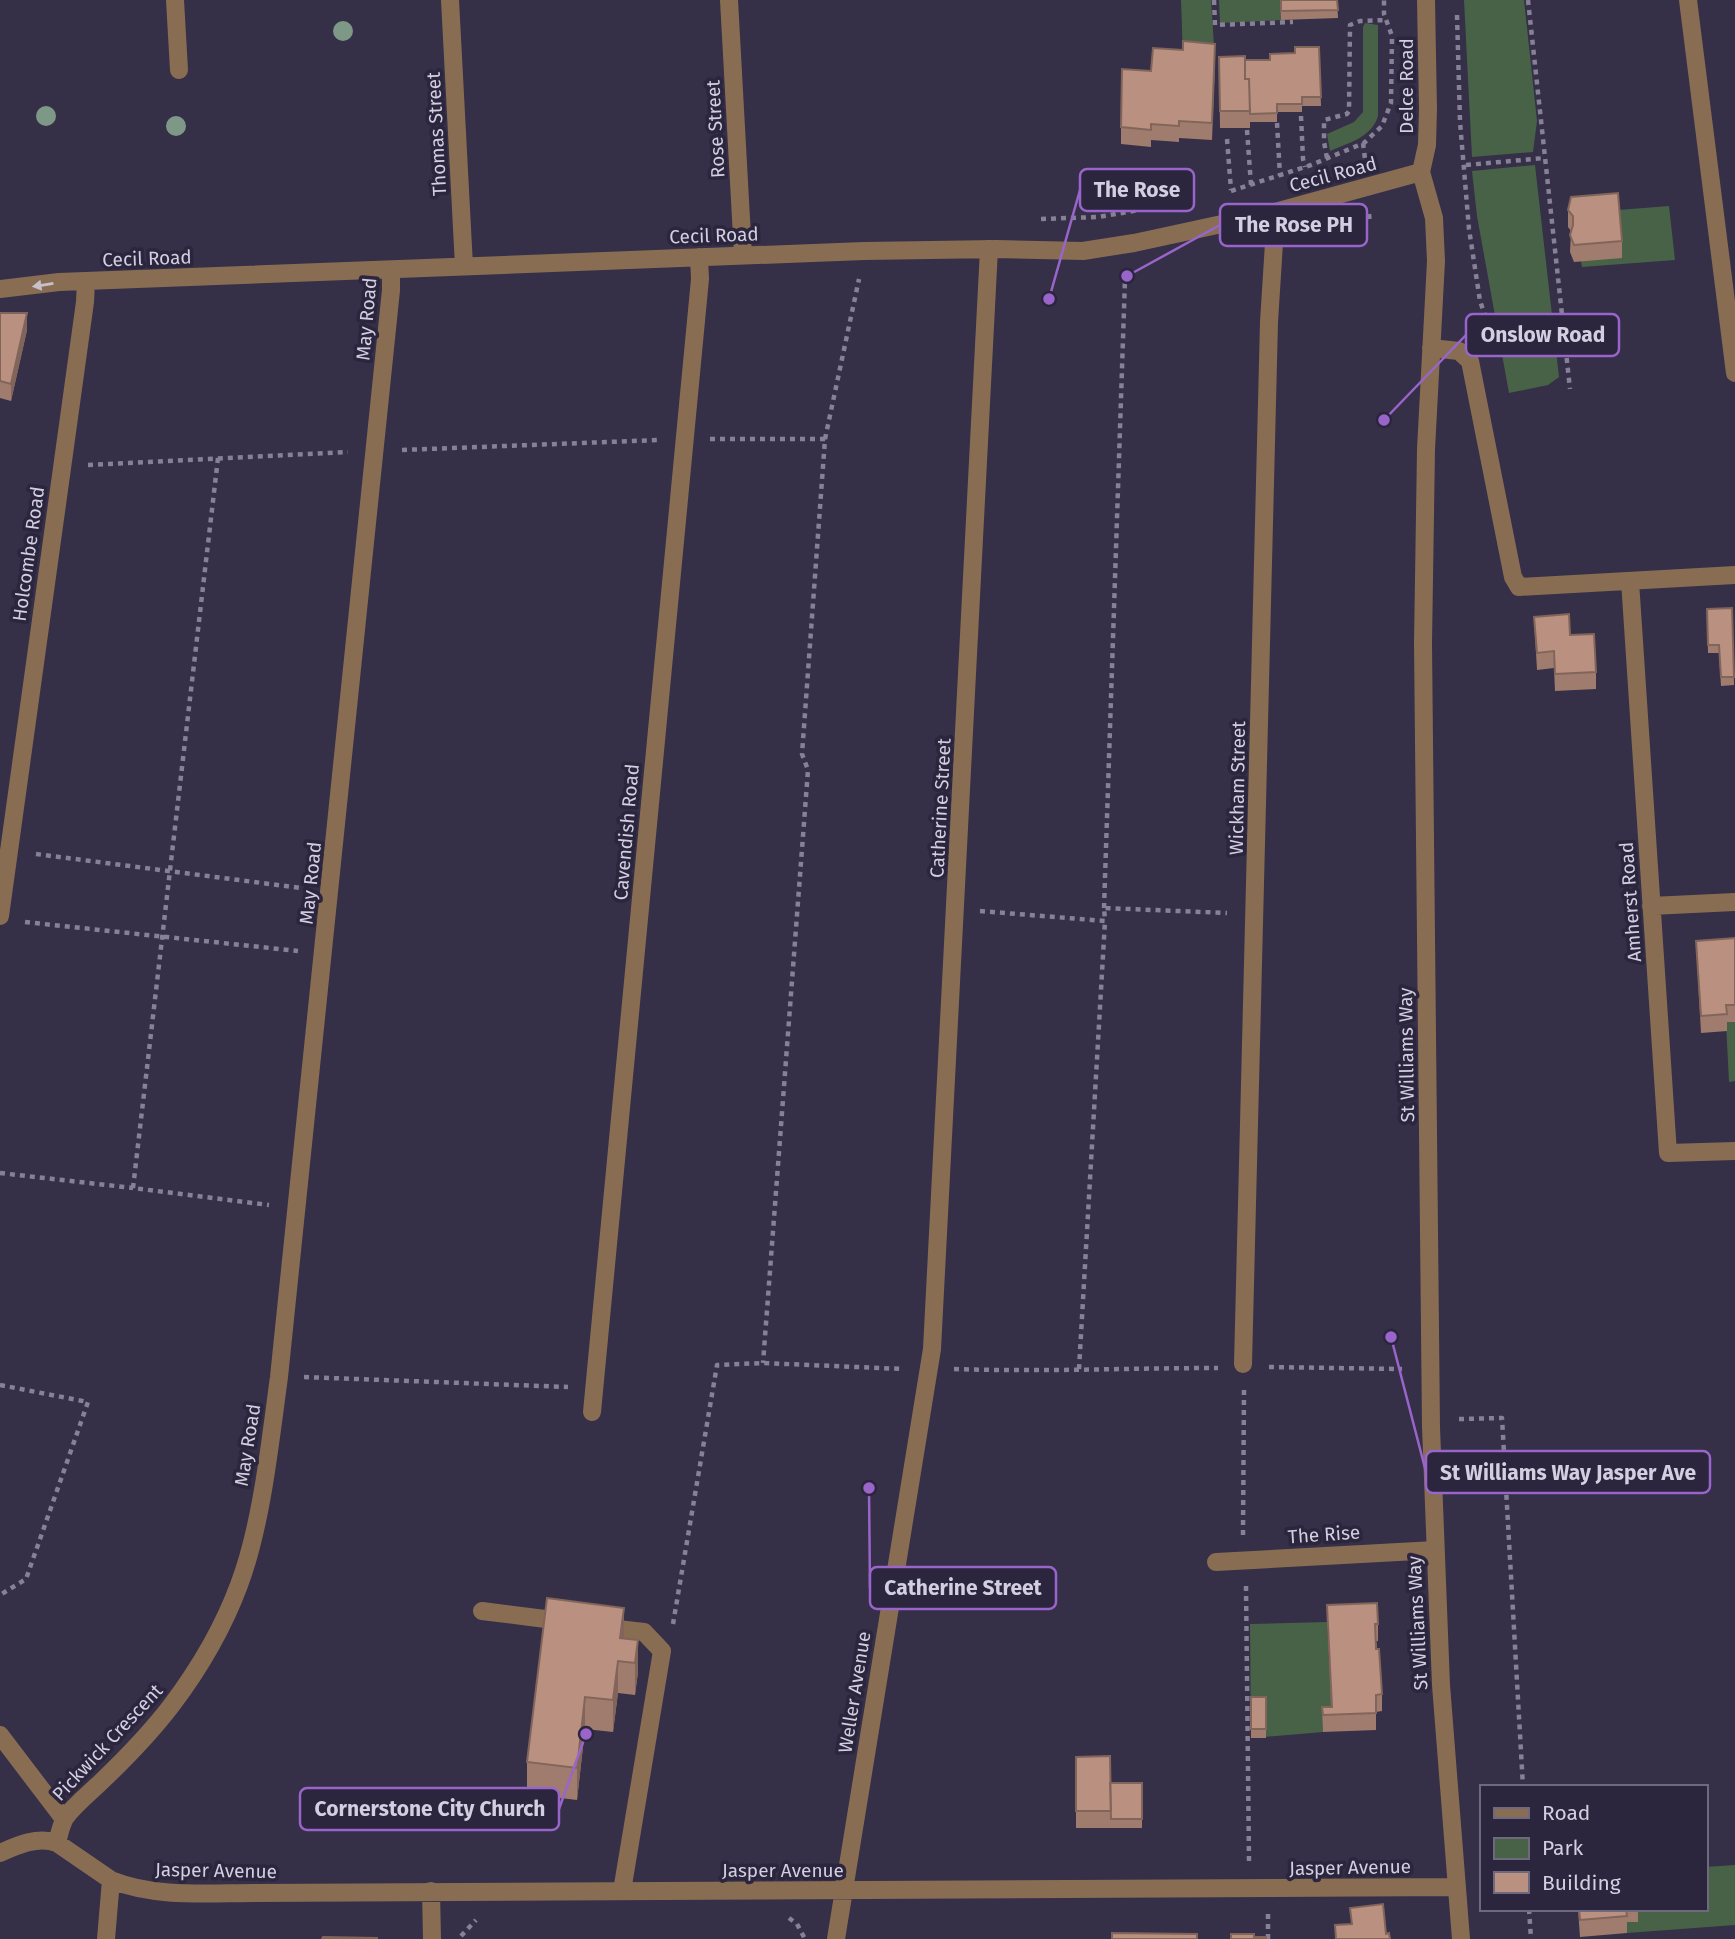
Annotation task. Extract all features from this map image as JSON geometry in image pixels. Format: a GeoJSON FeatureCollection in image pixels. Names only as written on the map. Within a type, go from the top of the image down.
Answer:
{"type":"FeatureCollection","features":[{"type":"Feature","properties":{"kind":"street"},"geometry":{"type":"LineString","coordinates":[[175,0],[179,70]]}},
{"type":"Feature","properties":{"kind":"street","name":"Thomas Street"},"geometry":{"type":"LineString","coordinates":[[450,0],[464,266]]}},
{"type":"Feature","properties":{"kind":"street","name":"Rose Street"},"geometry":{"type":"LineString","coordinates":[[729,0],[743,255]]}},
{"type":"Feature","properties":{"kind":"street","name":"Delce Road"},"geometry":{"type":"LineString","coordinates":[[1421,172],[1427,145],[1426,0]]}},
{"type":"Feature","properties":{"kind":"street"},"geometry":{"type":"LineString","coordinates":[[1688,0],[1735,373]]}},
{"type":"Feature","properties":{"kind":"street","name":"Cecil Road"},"geometry":{"type":"LineString","coordinates":[[0,289],[86,281],[743,255],[989,249],[1095,250],[1268,214],[1421,172]]}},
{"type":"Feature","properties":{"kind":"street","name":"St Williams Way"},"geometry":{"type":"LineString","coordinates":[[1421,172],[1435,228],[1436,279],[1426,450],[1423,643],[1431,1419],[1441,1685],[1461,1939]]}},
{"type":"Feature","properties":{"kind":"street","name":"Wickham Street"},"geometry":{"type":"LineString","coordinates":[[1239,1371],[1269,322],[1274,243],[1268,214]]}},
{"type":"Feature","properties":{"kind":"street","name":"Catherine Street"},"geometry":{"type":"LineString","coordinates":[[929,1369],[934,1319],[989,249]]}},
{"type":"Feature","properties":{"kind":"street","name":"Cavendish Road"},"geometry":{"type":"LineString","coordinates":[[592,1412],[699,257]]}},
{"type":"Feature","properties":{"kind":"street","name":"May Road"},"geometry":{"type":"LineString","coordinates":[[260,1500],[279,1377],[375,451],[391,270]]}},
{"type":"Feature","properties":{"kind":"street","name":"Holcombe Road"},"geometry":{"type":"LineString","coordinates":[[7,918],[8,851],[86,281]]}},
{"type":"Feature","properties":{"kind":"street"},"geometry":{"type":"LineString","coordinates":[[1431,348],[1459,351],[1470,361],[1508,555],[1518,587],[1735,575]]}},
{"type":"Feature","properties":{"kind":"street","name":"Amherst Road"},"geometry":{"type":"LineString","coordinates":[[1630,581],[1668,1153],[1735,1151]]}},
{"type":"Feature","properties":{"kind":"street"},"geometry":{"type":"LineString","coordinates":[[1651,906],[1735,902]]}},
{"type":"Feature","properties":{"kind":"street","name":"Weller Avenue"},"geometry":{"type":"LineString","coordinates":[[836,1939],[929,1369]]}},
{"type":"Feature","properties":{"kind":"street","name":"Pickwick Crescent"},"geometry":{"type":"LineString","coordinates":[[57,1843],[64,1819],[141,1741],[171,1706],[201,1664],[240,1584],[260,1500]]}},
{"type":"Feature","properties":{"kind":"street","name":"The Rise"},"geometry":{"type":"LineString","coordinates":[[1216,1562],[1435,1550]]}},
{"type":"Feature","properties":{"kind":"street"},"geometry":{"type":"LineString","coordinates":[[482,1611],[644,1632],[662,1651],[622,1891]]}},
{"type":"Feature","properties":{"kind":"street"},"geometry":{"type":"LineString","coordinates":[[0,1735],[64,1819]]}},
{"type":"Feature","properties":{"kind":"street"},"geometry":{"type":"LineString","coordinates":[[0,1853],[33,1841],[46,1839],[57,1843]]}},
{"type":"Feature","properties":{"kind":"street","name":"Jasper Avenue"},"geometry":{"type":"LineString","coordinates":[[57,1843],[111,1880],[135,1888],[173,1892],[843,1892],[1456,1887]]}},
{"type":"Feature","properties":{"kind":"street"},"geometry":{"type":"LineString","coordinates":[[106,1939],[111,1880]]}},
{"type":"Feature","properties":{"kind":"street"},"geometry":{"type":"LineString","coordinates":[[431,1891],[432,1939]]}},
{"type":"Feature","properties":{"kind":"path"},"geometry":{"type":"LineString","coordinates":[[1214,0],[1215,25],[1293,22]]}},
{"type":"Feature","properties":{"kind":"path"},"geometry":{"type":"LineString","coordinates":[[1227,139],[1228,192],[1305,167],[1364,143],[1376,134],[1391,103],[1392,36],[1384,0]]}},
{"type":"Feature","properties":{"kind":"path"},"geometry":{"type":"LineString","coordinates":[[1528,0],[1570,389]]}},
{"type":"Feature","properties":{"kind":"path"},"geometry":{"type":"LineString","coordinates":[[1457,12],[1460,122],[1474,266],[1481,307],[1494,337],[1497,355]]}},
{"type":"Feature","properties":{"kind":"path"},"geometry":{"type":"LineString","coordinates":[[1327,158],[1324,120],[1347,114],[1349,111],[1350,25],[1360,21],[1387,20]]}},
{"type":"Feature","properties":{"kind":"path"},"geometry":{"type":"LineString","coordinates":[[1301,116],[1305,167]]}},
{"type":"Feature","properties":{"kind":"path"},"geometry":{"type":"LineString","coordinates":[[1277,123],[1280,176]]}},
{"type":"Feature","properties":{"kind":"path"},"geometry":{"type":"LineString","coordinates":[[1247,130],[1251,185]]}},
{"type":"Feature","properties":{"kind":"path"},"geometry":{"type":"LineString","coordinates":[[1465,165],[1545,158]]}},
{"type":"Feature","properties":{"kind":"path"},"geometry":{"type":"LineString","coordinates":[[1034,220],[1098,217],[1164,205]]}},
{"type":"Feature","properties":{"kind":"path"},"geometry":{"type":"LineString","coordinates":[[763,1363],[808,770],[802,754],[825,439],[865,251]]}},
{"type":"Feature","properties":{"kind":"path"},"geometry":{"type":"LineString","coordinates":[[1079,1369],[1105,921],[1125,279]]}},
{"type":"Feature","properties":{"kind":"path"},"geometry":{"type":"LineString","coordinates":[[62,466],[684,439],[825,439]]}},
{"type":"Feature","properties":{"kind":"path"},"geometry":{"type":"LineString","coordinates":[[134,1188],[168,871],[218,458]]}},
{"type":"Feature","properties":{"kind":"path"},"geometry":{"type":"LineString","coordinates":[[8,851],[330,892]]}},
{"type":"Feature","properties":{"kind":"path"},"geometry":{"type":"LineString","coordinates":[[1104,908],[1228,913]]}},
{"type":"Feature","properties":{"kind":"path"},"geometry":{"type":"LineString","coordinates":[[978,911],[1105,921]]}},
{"type":"Feature","properties":{"kind":"path"},"geometry":{"type":"LineString","coordinates":[[7,918],[161,938],[323,953]]}},
{"type":"Feature","properties":{"kind":"path"},"geometry":{"type":"LineString","coordinates":[[0,1173],[296,1209]]}},
{"type":"Feature","properties":{"kind":"path"},"geometry":{"type":"LineString","coordinates":[[672,1629],[717,1365],[763,1363],[1042,1371],[1147,1367],[1239,1371],[1243,1535]]}},
{"type":"Feature","properties":{"kind":"path"},"geometry":{"type":"LineString","coordinates":[[1268,1367],[1402,1369]]}},
{"type":"Feature","properties":{"kind":"path"},"geometry":{"type":"LineString","coordinates":[[279,1377],[594,1388]]}},
{"type":"Feature","properties":{"kind":"path"},"geometry":{"type":"LineString","coordinates":[[0,1385],[88,1402],[26,1579],[0,1595]]}},
{"type":"Feature","properties":{"kind":"path"},"geometry":{"type":"LineString","coordinates":[[1431,1419],[1502,1418],[1522,1785]]}},
{"type":"Feature","properties":{"kind":"path"},"geometry":{"type":"LineString","coordinates":[[1246,1585],[1249,1889]]}},
{"type":"Feature","properties":{"kind":"path"},"geometry":{"type":"LineString","coordinates":[[1530,1911],[1531,1939]]}},
{"type":"Feature","properties":{"kind":"green space"},"geometry":{"type":"Polygon","coordinates":[[[1181,0],[1211,0],[1215,61],[1183,58],[1181,0]]]}},
{"type":"Feature","properties":{"kind":"green space"},"geometry":{"type":"Polygon","coordinates":[[[1219,0],[1280,0],[1281,20],[1220,23],[1219,0]]]}},
{"type":"Feature","properties":{"kind":"green space"},"geometry":{"type":"Polygon","coordinates":[[[1464,0],[1524,0],[1537,121],[1533,152],[1472,157],[1464,0]]]}},
{"type":"Feature","properties":{"kind":"green space"},"geometry":{"type":"Polygon","coordinates":[[[1365,23],[1378,25],[1378,116],[1365,134],[1330,151],[1327,134],[1354,122],[1363,112],[1365,23]]]}},
{"type":"Feature","properties":{"kind":"green space"},"geometry":{"type":"Polygon","coordinates":[[[1535,165],[1559,377],[1548,385],[1509,393],[1477,216],[1472,171],[1535,165]]]}},
{"type":"Feature","properties":{"kind":"green space"},"geometry":{"type":"Polygon","coordinates":[[[1669,206],[1675,260],[1582,267],[1581,261],[1618,210],[1669,206]]]}},
{"type":"Feature","properties":{"kind":"green space"},"geometry":{"type":"Polygon","coordinates":[[[1726,1022],[1735,1022],[1735,1081],[1729,1082],[1726,1022]]]}},
{"type":"Feature","properties":{"kind":"green space"},"geometry":{"type":"Polygon","coordinates":[[[1327,1622],[1332,1724],[1323,1732],[1251,1738],[1250,1624],[1327,1622]]]}},
{"type":"Feature","properties":{"kind":"green space"},"geometry":{"type":"Polygon","coordinates":[[[1735,1865],[1735,1925],[1627,1933],[1626,1922],[1635,1911],[1707,1911],[1707,1867],[1735,1865]]]}},
{"type":"Feature","properties":{"kind":"building"},"geometry":{"type":"Polygon","coordinates":[[[1281,0],[1337,0],[1338,10],[1281,11],[1281,0]]]}},
{"type":"Feature","properties":{"kind":"building"},"geometry":{"type":"Polygon","coordinates":[[[1183,41],[1215,44],[1212,123],[1179,121],[1179,126],[1151,124],[1151,130],[1121,127],[1122,69],[1151,71],[1153,48],[1183,50],[1183,41]]]}},
{"type":"Feature","properties":{"kind":"building"},"geometry":{"type":"Polygon","coordinates":[[[1295,47],[1319,47],[1321,97],[1302,97],[1302,104],[1277,104],[1277,113],[1250,114],[1249,79],[1245,79],[1245,60],[1270,60],[1270,54],[1295,53],[1295,47]]]}},
{"type":"Feature","properties":{"kind":"building"},"geometry":{"type":"Polygon","coordinates":[[[1245,56],[1250,111],[1220,111],[1219,57],[1245,56]]]}},
{"type":"Feature","properties":{"kind":"building"},"geometry":{"type":"Polygon","coordinates":[[[1618,193],[1622,241],[1574,245],[1570,235],[1573,216],[1568,210],[1571,197],[1618,193]]]}},
{"type":"Feature","properties":{"kind":"building"},"geometry":{"type":"Polygon","coordinates":[[[0,313],[27,313],[11,384],[0,381],[0,313]]]}},
{"type":"Feature","properties":{"kind":"building"},"geometry":{"type":"Polygon","coordinates":[[[1732,608],[1734,677],[1721,677],[1719,645],[1708,645],[1707,609],[1732,608]]]}},
{"type":"Feature","properties":{"kind":"building"},"geometry":{"type":"Polygon","coordinates":[[[1569,614],[1570,635],[1594,634],[1596,672],[1555,674],[1554,651],[1537,653],[1534,617],[1569,614]]]}},
{"type":"Feature","properties":{"kind":"building"},"geometry":{"type":"Polygon","coordinates":[[[1735,938],[1735,1005],[1726,1005],[1727,1014],[1701,1016],[1696,941],[1735,938]]]}},
{"type":"Feature","properties":{"kind":"building"},"geometry":{"type":"Polygon","coordinates":[[[547,1598],[624,1608],[620,1638],[638,1640],[635,1663],[618,1661],[613,1700],[585,1697],[577,1768],[527,1762],[547,1598]]]}},
{"type":"Feature","properties":{"kind":"building"},"geometry":{"type":"Polygon","coordinates":[[[1377,1603],[1376,1649],[1379,1649],[1382,1694],[1376,1695],[1376,1713],[1323,1715],[1322,1707],[1332,1707],[1327,1605],[1377,1603]]]}},
{"type":"Feature","properties":{"kind":"building"},"geometry":{"type":"Polygon","coordinates":[[[1251,1697],[1266,1697],[1266,1729],[1251,1729],[1251,1697]]]}},
{"type":"Feature","properties":{"kind":"building"},"geometry":{"type":"Polygon","coordinates":[[[1110,1756],[1111,1811],[1076,1811],[1076,1757],[1110,1756]]]}},
{"type":"Feature","properties":{"kind":"building"},"geometry":{"type":"Polygon","coordinates":[[[1110,1783],[1142,1783],[1142,1819],[1111,1819],[1110,1783]]]}},
{"type":"Feature","properties":{"kind":"building"},"geometry":{"type":"Polygon","coordinates":[[[1383,1904],[1386,1934],[1389,1933],[1390,1939],[1336,1939],[1335,1925],[1352,1924],[1350,1908],[1383,1904]]]}},
{"type":"Feature","properties":{"kind":"building"},"geometry":{"type":"Polygon","coordinates":[[[1579,1911],[1626,1911],[1627,1916],[1580,1920],[1579,1911]]]}},
{"type":"Feature","properties":{"kind":"building"},"geometry":{"type":"Polygon","coordinates":[[[1112,1933],[1197,1934],[1197,1939],[1112,1939],[1112,1933]]]}},
{"type":"Feature","properties":{"kind":"building"},"geometry":{"type":"Polygon","coordinates":[[[1231,1934],[1254,1934],[1254,1937],[1266,1939],[1231,1939],[1231,1934]]]}},
{"type":"Feature","properties":{"kind":"building"},"geometry":{"type":"Polygon","coordinates":[[[323,1937],[378,1938],[322,1939],[323,1937]]]}},
{"type":"Feature","properties":{"kind":"place","name":"The Rose PH"},"geometry":{"type":"Point","coordinates":[1127,276]}},
{"type":"Feature","properties":{"kind":"place","name":"The Rose"},"geometry":{"type":"Point","coordinates":[1049,299]}},
{"type":"Feature","properties":{"kind":"place","name":"Onslow Road"},"geometry":{"type":"Point","coordinates":[1384,420]}},
{"type":"Feature","properties":{"kind":"place","name":"St Williams Way Jasper Ave"},"geometry":{"type":"Point","coordinates":[1391,1337]}},
{"type":"Feature","properties":{"kind":"place","name":"Catherine Street"},"geometry":{"type":"Point","coordinates":[869,1488]}},
{"type":"Feature","properties":{"kind":"place","name":"Cornerstone City Church"},"geometry":{"type":"Point","coordinates":[586,1734]}}]}
